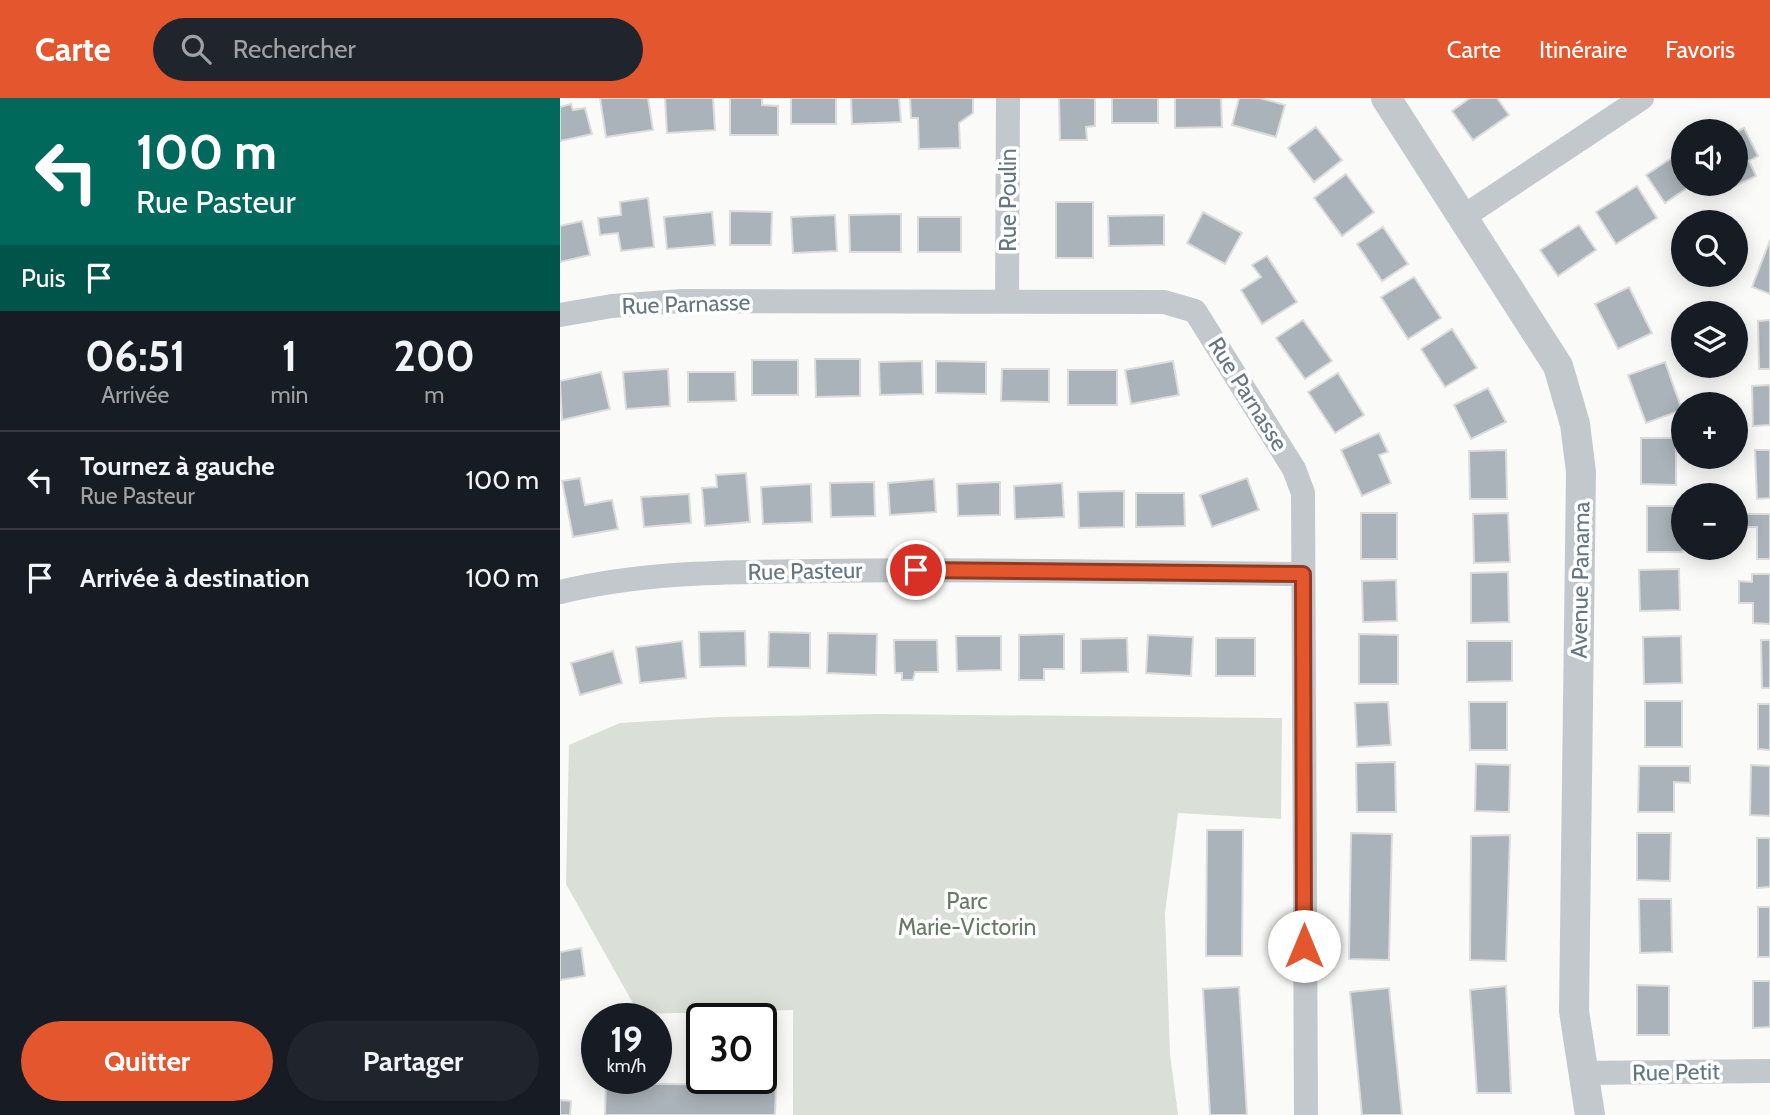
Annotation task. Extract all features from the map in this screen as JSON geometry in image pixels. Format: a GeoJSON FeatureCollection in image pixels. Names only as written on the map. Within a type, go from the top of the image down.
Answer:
{"type":"FeatureCollection","features":[{"type":"Feature","properties":{"kind":"street","name":"Rue Poulin"},"geometry":{"type":"LineString","coordinates":[[1007,301],[1008,98]]}},
{"type":"Feature","properties":{"kind":"street","name":"Avenue Panama"},"geometry":{"type":"LineString","coordinates":[[1386,98],[1558,366],[1576,424],[1581,472],[1574,1011],[1581,1073],[1590,1115]]}},
{"type":"Feature","properties":{"kind":"street"},"geometry":{"type":"LineString","coordinates":[[1464,217],[1642,98]]}},
{"type":"Feature","properties":{"kind":"street","name":"Rue Parnasse"},"geometry":{"type":"LineString","coordinates":[[560,315],[612,306],[682,301],[1164,302],[1195,311],[1294,469],[1303,493],[1306,1115]]}},
{"type":"Feature","properties":{"kind":"street","name":"Rue Pasteur"},"geometry":{"type":"LineString","coordinates":[[560,592],[605,581],[700,573],[864,570],[1303,574]]}},
{"type":"Feature","properties":{"kind":"street","name":"Rue Petit"},"geometry":{"type":"LineString","coordinates":[[1581,1073],[1770,1071]]}},
{"type":"Feature","properties":{"kind":"green space","name":"Parc Marie-Victorin"},"geometry":{"type":"Polygon","coordinates":[[[879,714],[1282,718],[1281,819],[1178,813],[1165,913],[1170,1054],[1178,1115],[793,1115],[793,1010],[777,1010],[777,1003],[686,1003],[686,1013],[672,1013],[672,1003],[633,1003],[566,884],[569,745],[620,723],[719,717],[879,714]]]}},
{"type":"Feature","properties":{"kind":"building"},"geometry":{"type":"Polygon","coordinates":[[[600,98],[648,98],[653,130],[606,137],[600,98]]]}},
{"type":"Feature","properties":{"kind":"building"},"geometry":{"type":"Polygon","coordinates":[[[665,98],[713,98],[715,130],[667,133],[665,98]]]}},
{"type":"Feature","properties":{"kind":"building"},"geometry":{"type":"Polygon","coordinates":[[[730,98],[762,98],[762,105],[778,106],[778,135],[730,135],[730,98]]]}},
{"type":"Feature","properties":{"kind":"building"},"geometry":{"type":"Polygon","coordinates":[[[791,98],[836,98],[836,124],[791,124],[791,98]]]}},
{"type":"Feature","properties":{"kind":"building"},"geometry":{"type":"Polygon","coordinates":[[[851,98],[899,98],[901,122],[852,124],[851,98]]]}},
{"type":"Feature","properties":{"kind":"building"},"geometry":{"type":"Polygon","coordinates":[[[910,98],[973,98],[973,113],[959,123],[960,148],[919,149],[918,118],[911,118],[910,98]]]}},
{"type":"Feature","properties":{"kind":"building"},"geometry":{"type":"Polygon","coordinates":[[[1059,98],[1095,98],[1095,126],[1086,127],[1087,140],[1060,140],[1059,98]]]}},
{"type":"Feature","properties":{"kind":"building"},"geometry":{"type":"Polygon","coordinates":[[[1112,98],[1158,98],[1158,123],[1112,123],[1112,98]]]}},
{"type":"Feature","properties":{"kind":"building"},"geometry":{"type":"Polygon","coordinates":[[[1175,98],[1221,98],[1222,127],[1175,128],[1175,98]]]}},
{"type":"Feature","properties":{"kind":"building"},"geometry":{"type":"Polygon","coordinates":[[[1239,98],[1260,98],[1285,105],[1276,137],[1232,125],[1239,98]]]}},
{"type":"Feature","properties":{"kind":"building"},"geometry":{"type":"Polygon","coordinates":[[[1470,98],[1497,98],[1509,115],[1473,140],[1452,111],[1470,98]]]}},
{"type":"Feature","properties":{"kind":"building"},"geometry":{"type":"Polygon","coordinates":[[[571,104],[573,110],[585,108],[592,134],[560,141],[560,107],[571,104]]]}},
{"type":"Feature","properties":{"kind":"building"},"geometry":{"type":"Polygon","coordinates":[[[1316,127],[1342,160],[1314,182],[1288,148],[1316,127]]]}},
{"type":"Feature","properties":{"kind":"building"},"geometry":{"type":"Polygon","coordinates":[[[1748,136],[1758,156],[1749,161],[1756,176],[1748,180],[1748,136]]]}},
{"type":"Feature","properties":{"kind":"building"},"geometry":{"type":"Polygon","coordinates":[[[1671,159],[1671,196],[1675,196],[1665,203],[1646,175],[1671,159]]]}},
{"type":"Feature","properties":{"kind":"building"},"geometry":{"type":"Polygon","coordinates":[[[1346,174],[1374,212],[1342,236],[1314,198],[1346,174]]]}},
{"type":"Feature","properties":{"kind":"building"},"geometry":{"type":"Polygon","coordinates":[[[1637,186],[1657,218],[1616,244],[1596,212],[1637,186]]]}},
{"type":"Feature","properties":{"kind":"building"},"geometry":{"type":"Polygon","coordinates":[[[648,198],[654,247],[621,251],[618,233],[600,235],[598,218],[621,215],[620,202],[648,198]]]}},
{"type":"Feature","properties":{"kind":"building"},"geometry":{"type":"Polygon","coordinates":[[[1056,202],[1093,202],[1093,258],[1056,258],[1056,202]]]}},
{"type":"Feature","properties":{"kind":"building"},"geometry":{"type":"Polygon","coordinates":[[[730,211],[772,212],[771,245],[730,245],[730,211]]]}},
{"type":"Feature","properties":{"kind":"building"},"geometry":{"type":"Polygon","coordinates":[[[712,212],[715,245],[667,249],[664,217],[712,212]]]}},
{"type":"Feature","properties":{"kind":"building"},"geometry":{"type":"Polygon","coordinates":[[[1203,212],[1242,233],[1225,264],[1187,243],[1203,212]]]}},
{"type":"Feature","properties":{"kind":"building"},"geometry":{"type":"Polygon","coordinates":[[[901,214],[901,252],[850,252],[849,215],[901,214]]]}},
{"type":"Feature","properties":{"kind":"building"},"geometry":{"type":"Polygon","coordinates":[[[835,215],[837,251],[793,253],[791,217],[835,215]]]}},
{"type":"Feature","properties":{"kind":"building"},"geometry":{"type":"Polygon","coordinates":[[[1164,215],[1164,245],[1109,246],[1108,216],[1164,215]]]}},
{"type":"Feature","properties":{"kind":"building"},"geometry":{"type":"Polygon","coordinates":[[[918,217],[961,217],[961,252],[918,252],[918,217]]]}},
{"type":"Feature","properties":{"kind":"building"},"geometry":{"type":"Polygon","coordinates":[[[582,221],[590,255],[560,262],[560,226],[582,221]]]}},
{"type":"Feature","properties":{"kind":"building"},"geometry":{"type":"Polygon","coordinates":[[[1579,225],[1596,250],[1558,276],[1540,250],[1579,225]]]}},
{"type":"Feature","properties":{"kind":"building"},"geometry":{"type":"Polygon","coordinates":[[[1383,227],[1408,264],[1382,281],[1357,244],[1383,227]]]}},
{"type":"Feature","properties":{"kind":"building"},"geometry":{"type":"Polygon","coordinates":[[[1770,240],[1770,294],[1752,287],[1770,240]]]}},
{"type":"Feature","properties":{"kind":"building"},"geometry":{"type":"Polygon","coordinates":[[[1267,256],[1297,302],[1262,324],[1241,290],[1261,277],[1252,265],[1267,256]]]}},
{"type":"Feature","properties":{"kind":"building"},"geometry":{"type":"Polygon","coordinates":[[[1414,277],[1441,318],[1408,339],[1381,297],[1414,277]]]}},
{"type":"Feature","properties":{"kind":"building"},"geometry":{"type":"Polygon","coordinates":[[[1629,287],[1652,333],[1618,349],[1595,304],[1629,287]]]}},
{"type":"Feature","properties":{"kind":"building"},"geometry":{"type":"Polygon","coordinates":[[[1303,320],[1332,361],[1305,379],[1276,338],[1303,320]]]}},
{"type":"Feature","properties":{"kind":"building"},"geometry":{"type":"Polygon","coordinates":[[[1770,320],[1770,369],[1759,369],[1758,321],[1770,320]]]}},
{"type":"Feature","properties":{"kind":"building"},"geometry":{"type":"Polygon","coordinates":[[[1452,329],[1477,368],[1445,387],[1421,349],[1452,329]]]}},
{"type":"Feature","properties":{"kind":"building"},"geometry":{"type":"Polygon","coordinates":[[[815,359],[860,359],[860,396],[816,397],[815,359]]]}},
{"type":"Feature","properties":{"kind":"building"},"geometry":{"type":"Polygon","coordinates":[[[752,360],[798,360],[798,395],[752,395],[752,360]]]}},
{"type":"Feature","properties":{"kind":"building"},"geometry":{"type":"Polygon","coordinates":[[[922,361],[923,394],[880,395],[879,362],[922,361]]]}},
{"type":"Feature","properties":{"kind":"building"},"geometry":{"type":"Polygon","coordinates":[[[936,361],[986,362],[986,394],[936,393],[936,361]]]}},
{"type":"Feature","properties":{"kind":"building"},"geometry":{"type":"Polygon","coordinates":[[[1173,361],[1179,395],[1131,404],[1125,370],[1173,361]]]}},
{"type":"Feature","properties":{"kind":"building"},"geometry":{"type":"Polygon","coordinates":[[[1665,362],[1676,392],[1671,392],[1671,414],[1646,423],[1628,375],[1665,362]]]}},
{"type":"Feature","properties":{"kind":"building"},"geometry":{"type":"Polygon","coordinates":[[[668,369],[670,406],[626,409],[623,372],[668,369]]]}},
{"type":"Feature","properties":{"kind":"building"},"geometry":{"type":"Polygon","coordinates":[[[1002,369],[1049,369],[1049,402],[1001,401],[1002,369]]]}},
{"type":"Feature","properties":{"kind":"building"},"geometry":{"type":"Polygon","coordinates":[[[1068,370],[1117,370],[1117,405],[1068,405],[1068,370]]]}},
{"type":"Feature","properties":{"kind":"building"},"geometry":{"type":"Polygon","coordinates":[[[601,372],[610,409],[562,420],[560,381],[601,372]]]}},
{"type":"Feature","properties":{"kind":"building"},"geometry":{"type":"Polygon","coordinates":[[[688,372],[735,372],[736,401],[688,402],[688,372]]]}},
{"type":"Feature","properties":{"kind":"building"},"geometry":{"type":"Polygon","coordinates":[[[1338,373],[1364,415],[1335,433],[1308,392],[1338,373]]]}},
{"type":"Feature","properties":{"kind":"building"},"geometry":{"type":"Polygon","coordinates":[[[1770,385],[1770,425],[1753,426],[1752,386],[1770,385]]]}},
{"type":"Feature","properties":{"kind":"building"},"geometry":{"type":"Polygon","coordinates":[[[1488,388],[1506,422],[1471,439],[1454,405],[1488,388]]]}},
{"type":"Feature","properties":{"kind":"building"},"geometry":{"type":"Polygon","coordinates":[[[1379,433],[1388,452],[1379,455],[1391,483],[1362,496],[1341,450],[1379,433]]]}},
{"type":"Feature","properties":{"kind":"building"},"geometry":{"type":"Polygon","coordinates":[[[1641,438],[1671,438],[1671,469],[1676,469],[1676,483],[1641,484],[1641,438]]]}},
{"type":"Feature","properties":{"kind":"building"},"geometry":{"type":"Polygon","coordinates":[[[1506,450],[1507,499],[1470,499],[1469,451],[1506,450]]]}},
{"type":"Feature","properties":{"kind":"building"},"geometry":{"type":"Polygon","coordinates":[[[1755,450],[1770,450],[1770,498],[1757,499],[1755,450]]]}},
{"type":"Feature","properties":{"kind":"building"},"geometry":{"type":"Polygon","coordinates":[[[746,473],[750,522],[705,526],[702,488],[717,487],[716,475],[746,473]]]}},
{"type":"Feature","properties":{"kind":"building"},"geometry":{"type":"Polygon","coordinates":[[[580,478],[585,505],[612,500],[618,529],[573,537],[562,481],[580,478]]]}},
{"type":"Feature","properties":{"kind":"building"},"geometry":{"type":"Polygon","coordinates":[[[1247,478],[1259,510],[1212,527],[1200,495],[1247,478]]]}},
{"type":"Feature","properties":{"kind":"building"},"geometry":{"type":"Polygon","coordinates":[[[934,479],[936,512],[890,515],[888,483],[934,479]]]}},
{"type":"Feature","properties":{"kind":"building"},"geometry":{"type":"Polygon","coordinates":[[[874,482],[875,516],[831,517],[830,483],[874,482]]]}},
{"type":"Feature","properties":{"kind":"building"},"geometry":{"type":"Polygon","coordinates":[[[1000,482],[1000,515],[958,516],[957,484],[1000,482]]]}},
{"type":"Feature","properties":{"kind":"building"},"geometry":{"type":"Polygon","coordinates":[[[1062,483],[1064,517],[1015,519],[1014,486],[1062,483]]]}},
{"type":"Feature","properties":{"kind":"building"},"geometry":{"type":"Polygon","coordinates":[[[811,484],[812,522],[763,524],[761,487],[811,484]]]}},
{"type":"Feature","properties":{"kind":"building"},"geometry":{"type":"Polygon","coordinates":[[[1124,491],[1124,527],[1079,528],[1078,492],[1124,491]]]}},
{"type":"Feature","properties":{"kind":"building"},"geometry":{"type":"Polygon","coordinates":[[[1136,493],[1184,493],[1185,526],[1136,527],[1136,493]]]}},
{"type":"Feature","properties":{"kind":"building"},"geometry":{"type":"Polygon","coordinates":[[[689,494],[691,523],[644,527],[641,497],[689,494]]]}},
{"type":"Feature","properties":{"kind":"building"},"geometry":{"type":"Polygon","coordinates":[[[1647,506],[1671,506],[1671,552],[1647,552],[1647,506]]]}},
{"type":"Feature","properties":{"kind":"building"},"geometry":{"type":"Polygon","coordinates":[[[1361,513],[1397,513],[1397,559],[1361,559],[1361,513]]]}},
{"type":"Feature","properties":{"kind":"building"},"geometry":{"type":"Polygon","coordinates":[[[1508,513],[1510,562],[1474,563],[1473,514],[1508,513]]]}},
{"type":"Feature","properties":{"kind":"building"},"geometry":{"type":"Polygon","coordinates":[[[1748,514],[1770,514],[1770,559],[1757,559],[1757,527],[1748,527],[1748,514]]]}},
{"type":"Feature","properties":{"kind":"building"},"geometry":{"type":"Polygon","coordinates":[[[1679,569],[1680,610],[1640,611],[1639,570],[1679,569]]]}},
{"type":"Feature","properties":{"kind":"building"},"geometry":{"type":"Polygon","coordinates":[[[1508,572],[1509,622],[1471,623],[1471,573],[1508,572]]]}},
{"type":"Feature","properties":{"kind":"building"},"geometry":{"type":"Polygon","coordinates":[[[1752,574],[1770,574],[1770,624],[1753,623],[1753,603],[1739,603],[1739,581],[1752,582],[1752,574]]]}},
{"type":"Feature","properties":{"kind":"building"},"geometry":{"type":"Polygon","coordinates":[[[1396,580],[1397,621],[1363,622],[1362,581],[1396,580]]]}},
{"type":"Feature","properties":{"kind":"building"},"geometry":{"type":"Polygon","coordinates":[[[745,631],[746,666],[700,667],[699,632],[745,631]]]}},
{"type":"Feature","properties":{"kind":"building"},"geometry":{"type":"Polygon","coordinates":[[[769,632],[810,633],[810,668],[768,667],[769,632]]]}},
{"type":"Feature","properties":{"kind":"building"},"geometry":{"type":"Polygon","coordinates":[[[828,633],[877,634],[876,675],[827,673],[828,633]]]}},
{"type":"Feature","properties":{"kind":"building"},"geometry":{"type":"Polygon","coordinates":[[[1064,634],[1064,669],[1044,669],[1044,680],[1019,680],[1019,635],[1064,634]]]}},
{"type":"Feature","properties":{"kind":"building"},"geometry":{"type":"Polygon","coordinates":[[[1359,634],[1398,635],[1398,684],[1359,684],[1359,634]]]}},
{"type":"Feature","properties":{"kind":"building"},"geometry":{"type":"Polygon","coordinates":[[[1148,635],[1193,637],[1191,676],[1146,673],[1148,635]]]}},
{"type":"Feature","properties":{"kind":"building"},"geometry":{"type":"Polygon","coordinates":[[[956,636],[1001,636],[1001,670],[957,671],[956,636]]]}},
{"type":"Feature","properties":{"kind":"building"},"geometry":{"type":"Polygon","coordinates":[[[1681,636],[1682,683],[1644,684],[1643,637],[1681,636]]]}},
{"type":"Feature","properties":{"kind":"building"},"geometry":{"type":"Polygon","coordinates":[[[1127,638],[1128,672],[1081,673],[1081,639],[1127,638]]]}},
{"type":"Feature","properties":{"kind":"building"},"geometry":{"type":"Polygon","coordinates":[[[1216,638],[1255,638],[1255,676],[1216,676],[1216,638]]]}},
{"type":"Feature","properties":{"kind":"building"},"geometry":{"type":"Polygon","coordinates":[[[894,640],[937,640],[938,672],[915,672],[913,680],[902,680],[902,673],[895,673],[894,640]]]}},
{"type":"Feature","properties":{"kind":"building"},"geometry":{"type":"Polygon","coordinates":[[[1761,640],[1770,640],[1770,688],[1762,688],[1761,640]]]}},
{"type":"Feature","properties":{"kind":"building"},"geometry":{"type":"Polygon","coordinates":[[[682,641],[686,678],[640,683],[636,647],[682,641]]]}},
{"type":"Feature","properties":{"kind":"building"},"geometry":{"type":"Polygon","coordinates":[[[1467,641],[1512,641],[1512,681],[1467,682],[1467,641]]]}},
{"type":"Feature","properties":{"kind":"building"},"geometry":{"type":"Polygon","coordinates":[[[613,651],[622,683],[580,695],[571,663],[613,651]]]}},
{"type":"Feature","properties":{"kind":"building"},"geometry":{"type":"Polygon","coordinates":[[[1645,701],[1682,701],[1682,747],[1645,747],[1645,701]]]}},
{"type":"Feature","properties":{"kind":"building"},"geometry":{"type":"Polygon","coordinates":[[[1388,702],[1391,745],[1357,747],[1355,703],[1388,702]]]}},
{"type":"Feature","properties":{"kind":"building"},"geometry":{"type":"Polygon","coordinates":[[[1469,702],[1507,702],[1507,750],[1470,750],[1469,702]]]}},
{"type":"Feature","properties":{"kind":"building"},"geometry":{"type":"Polygon","coordinates":[[[1758,704],[1770,704],[1770,750],[1758,749],[1758,704]]]}},
{"type":"Feature","properties":{"kind":"building"},"geometry":{"type":"Polygon","coordinates":[[[1395,762],[1396,812],[1357,812],[1356,763],[1395,762]]]}},
{"type":"Feature","properties":{"kind":"building"},"geometry":{"type":"Polygon","coordinates":[[[1476,764],[1510,765],[1509,812],[1475,811],[1476,764]]]}},
{"type":"Feature","properties":{"kind":"building"},"geometry":{"type":"Polygon","coordinates":[[[1751,765],[1770,766],[1770,816],[1750,815],[1751,765]]]}},
{"type":"Feature","properties":{"kind":"building"},"geometry":{"type":"Polygon","coordinates":[[[1639,766],[1690,766],[1690,783],[1674,782],[1674,812],[1638,812],[1639,766]]]}},
{"type":"Feature","properties":{"kind":"building"},"geometry":{"type":"Polygon","coordinates":[[[1207,830],[1243,830],[1242,956],[1206,956],[1207,830]]]}},
{"type":"Feature","properties":{"kind":"building"},"geometry":{"type":"Polygon","coordinates":[[[1351,833],[1392,834],[1389,960],[1349,959],[1351,833]]]}},
{"type":"Feature","properties":{"kind":"building"},"geometry":{"type":"Polygon","coordinates":[[[1637,833],[1671,833],[1670,881],[1637,880],[1637,833]]]}},
{"type":"Feature","properties":{"kind":"building"},"geometry":{"type":"Polygon","coordinates":[[[1510,835],[1506,961],[1470,960],[1471,836],[1510,835]]]}},
{"type":"Feature","properties":{"kind":"building"},"geometry":{"type":"Polygon","coordinates":[[[1757,838],[1770,838],[1770,887],[1757,888],[1757,838]]]}},
{"type":"Feature","properties":{"kind":"building"},"geometry":{"type":"Polygon","coordinates":[[[1639,899],[1671,899],[1672,952],[1640,953],[1639,899]]]}},
{"type":"Feature","properties":{"kind":"building"},"geometry":{"type":"Polygon","coordinates":[[[1758,907],[1770,907],[1770,957],[1758,957],[1758,907]]]}},
{"type":"Feature","properties":{"kind":"building"},"geometry":{"type":"Polygon","coordinates":[[[581,948],[585,976],[560,980],[560,952],[581,948]]]}},
{"type":"Feature","properties":{"kind":"building"},"geometry":{"type":"Polygon","coordinates":[[[1753,981],[1770,981],[1770,1027],[1753,1028],[1753,981]]]}},
{"type":"Feature","properties":{"kind":"building"},"geometry":{"type":"Polygon","coordinates":[[[1637,985],[1669,986],[1669,1035],[1637,1035],[1637,985]]]}},
{"type":"Feature","properties":{"kind":"building"},"geometry":{"type":"Polygon","coordinates":[[[1506,986],[1511,1093],[1477,1093],[1470,990],[1506,986]]]}},
{"type":"Feature","properties":{"kind":"building"},"geometry":{"type":"Polygon","coordinates":[[[1239,987],[1247,1115],[1210,1115],[1203,989],[1239,987]]]}},
{"type":"Feature","properties":{"kind":"building"},"geometry":{"type":"Polygon","coordinates":[[[1389,988],[1402,1115],[1362,1115],[1350,992],[1389,988]]]}},
{"type":"Feature","properties":{"kind":"building"},"geometry":{"type":"Polygon","coordinates":[[[672,1084],[686,1084],[686,1094],[776,1094],[775,1115],[605,1115],[606,1094],[672,1094],[672,1084]]]}},
{"type":"Feature","properties":{"kind":"building"},"geometry":{"type":"Polygon","coordinates":[[[560,1100],[571,1101],[570,1115],[560,1115],[560,1100]]]}},
{"type":"Feature","properties":{"kind":"route"},"geometry":{"type":"LineString","coordinates":[[916,570],[1303,574],[1304,946]]}}]}
